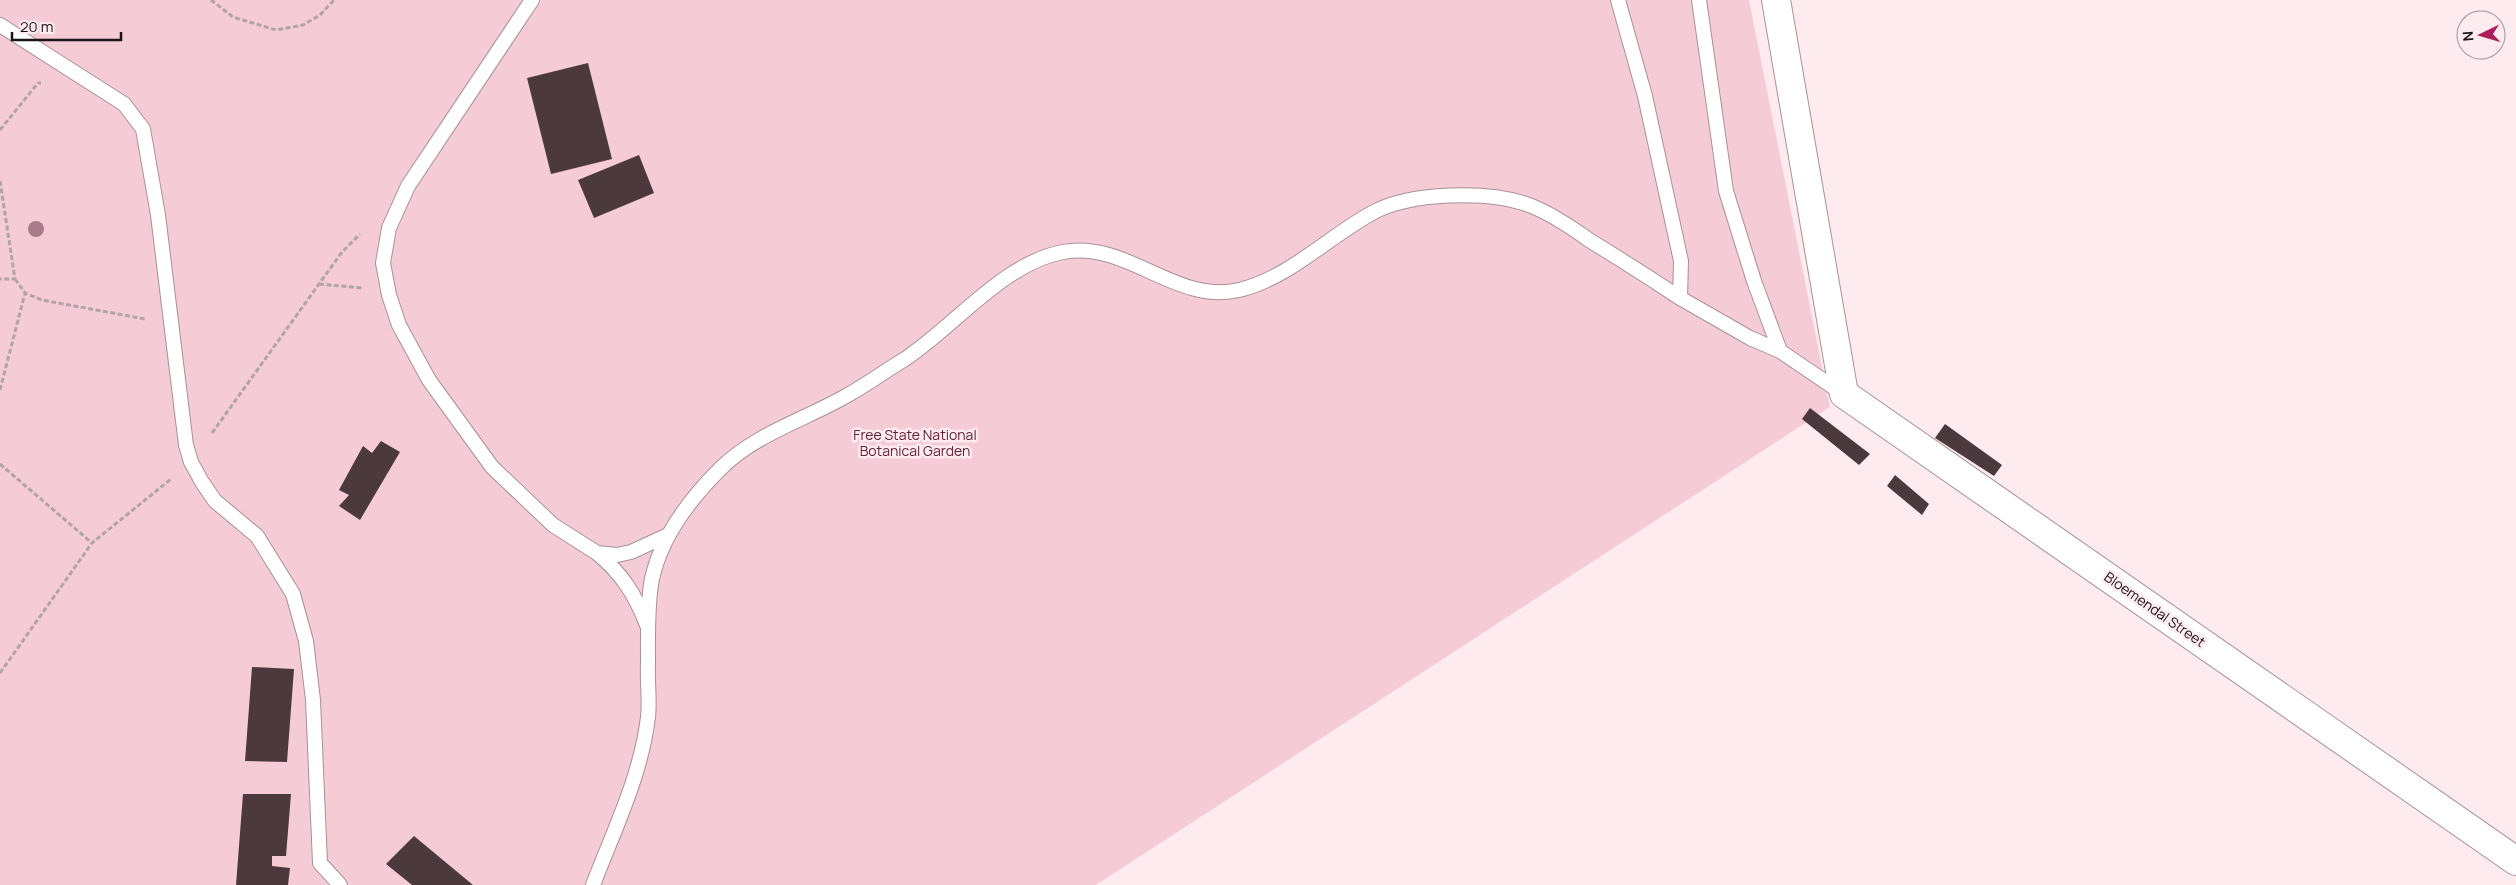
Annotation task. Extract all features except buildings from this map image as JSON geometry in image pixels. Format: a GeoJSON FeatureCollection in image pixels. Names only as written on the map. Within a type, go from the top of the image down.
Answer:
{"type":"FeatureCollection","features":[{"type":"Feature","properties":{"kind":"street"},"geometry":{"type":"LineString","coordinates":[[1776,0],[1844,394]]}},
{"type":"Feature","properties":{"kind":"street","name":"Bloemendal Street"},"geometry":{"type":"LineString","coordinates":[[1844,394],[2516,861]]}},
{"type":"Feature","properties":{"kind":"lane"},"geometry":{"type":"LineString","coordinates":[[532,0],[408,186],[390,228],[384,263],[389,295],[399,325],[429,380],[492,467],[553,525],[597,553],[617,570],[639,606],[649,630]]}},
{"type":"Feature","properties":{"kind":"lane"},"geometry":{"type":"LineString","coordinates":[[1618,0],[1645,96],[1681,261],[1680,298]]}},
{"type":"Feature","properties":{"kind":"lane"},"geometry":{"type":"LineString","coordinates":[[1698,0],[1726,191],[1754,281],[1780,351]]}},
{"type":"Feature","properties":{"kind":"lane"},"geometry":{"type":"LineString","coordinates":[[0,25],[124,104],[136,117],[143,129],[148,145],[158,215],[186,445],[191,462],[215,501],[257,536],[276,564],[292,594],[306,641],[313,700],[320,863],[340,885]]}},
{"type":"Feature","properties":{"kind":"lane","name":"Bloemendal Street"},"geometry":{"type":"LineString","coordinates":[[593,885],[635,778],[648,716],[649,630],[652,579],[668,536],[684,511],[722,468],[751,445],[846,396],[915,352],[986,293],[1024,267],[1061,252],[1104,252],[1136,264],[1190,289],[1216,292],[1236,291],[1260,284],[1322,247],[1368,215],[1390,204],[1416,198],[1451,195],[1493,198],[1528,205],[1566,224],[1680,298],[1750,338],[1794,359],[1844,394]]}},
{"type":"Feature","properties":{"kind":"lane"},"geometry":{"type":"LineString","coordinates":[[597,553],[617,555],[631,552],[668,536]]}},
{"type":"Feature","properties":{"kind":"path"},"geometry":{"type":"LineString","coordinates":[[211,0],[233,18],[276,30],[303,25],[320,15],[334,0]]}},
{"type":"Feature","properties":{"kind":"path"},"geometry":{"type":"LineString","coordinates":[[0,130],[38,83],[87,82]]}},
{"type":"Feature","properties":{"kind":"path"},"geometry":{"type":"LineString","coordinates":[[0,181],[16,279],[25,293],[57,304],[171,324]]}},
{"type":"Feature","properties":{"kind":"path"},"geometry":{"type":"LineString","coordinates":[[0,279],[16,279]]}},
{"type":"Feature","properties":{"kind":"path"},"geometry":{"type":"LineString","coordinates":[[319,284],[367,288],[389,295]]}},
{"type":"Feature","properties":{"kind":"path"},"geometry":{"type":"LineString","coordinates":[[0,390],[25,293]]}},
{"type":"Feature","properties":{"kind":"path"},"geometry":{"type":"LineString","coordinates":[[0,464],[92,543]]}},
{"type":"Feature","properties":{"kind":"green space","name":"Free State National Botanical Garden"},"geometry":{"type":"Polygon","coordinates":[[[0,0],[1749,0],[1830,407],[1096,885],[0,885],[0,0]]]}}]}
